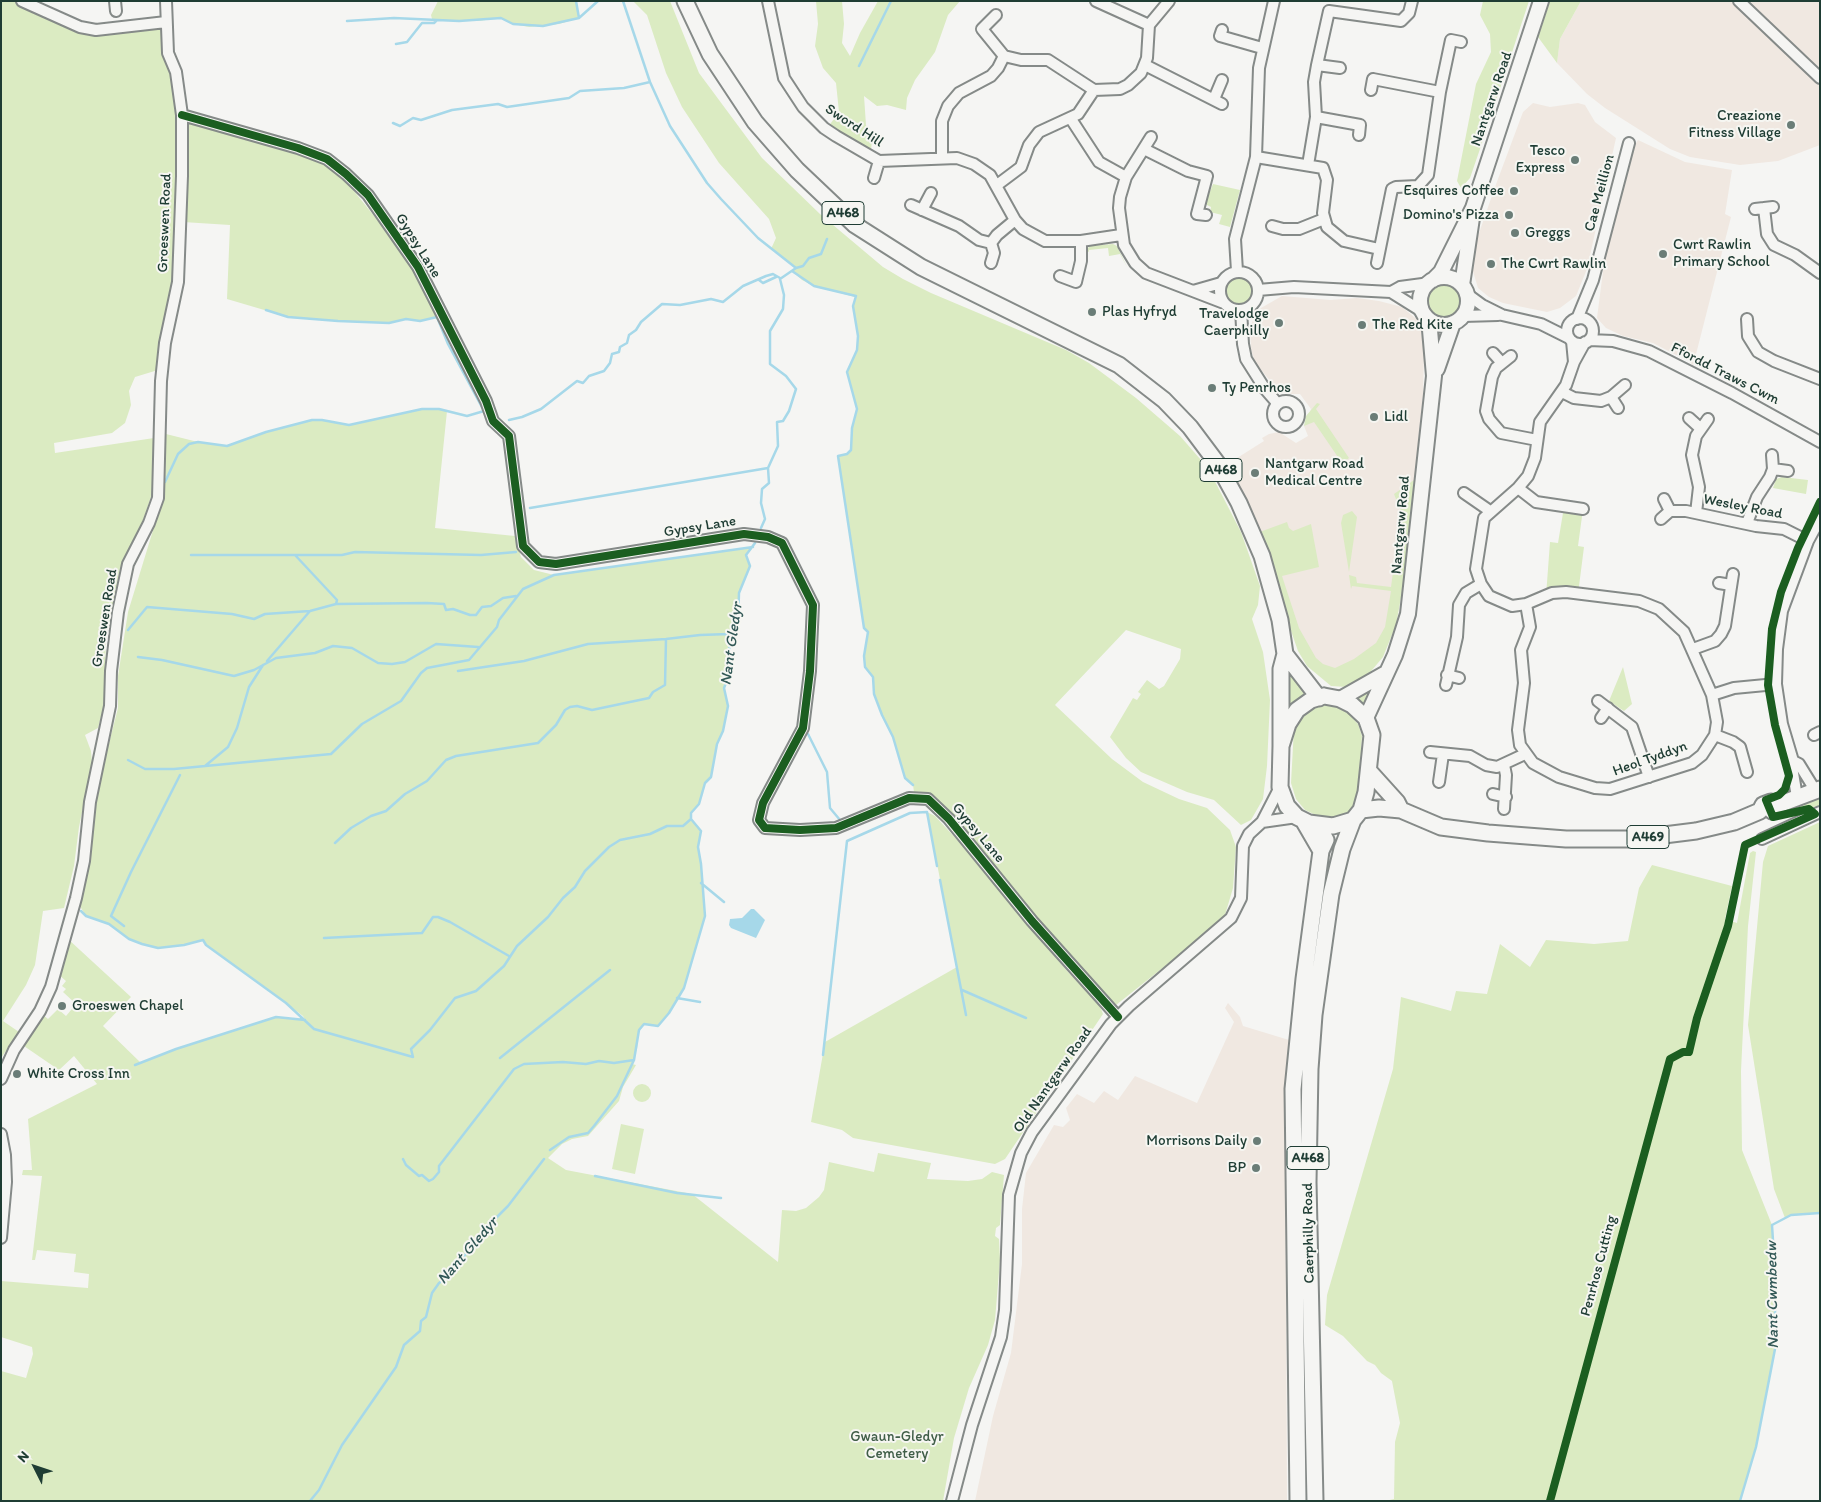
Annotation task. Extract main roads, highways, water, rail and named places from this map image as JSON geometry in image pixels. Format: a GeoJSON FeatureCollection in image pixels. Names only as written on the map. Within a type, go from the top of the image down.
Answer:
{"type":"FeatureCollection","features":[{"type":"Feature","properties":{"kind":"main road","name":"A468"},"geometry":{"type":"LineString","coordinates":[[685,1],[710,54],[755,122],[797,170],[855,225],[921,267],[1119,365],[1164,400],[1190,427],[1217,463],[1239,503],[1262,556],[1280,620],[1286,654],[1319,698]]}},
{"type":"Feature","properties":{"kind":"main road","name":"Nantgarw Road"},"geometry":{"type":"LineString","coordinates":[[1431,281],[1441,272],[1474,208],[1541,1]]}},
{"type":"Feature","properties":{"kind":"main road","name":"Nantgarw Road"},"geometry":{"type":"LineString","coordinates":[[1464,289],[1474,208]]}},
{"type":"Feature","properties":{"kind":"main road"},"geometry":{"type":"LineString","coordinates":[[1449,278],[1464,289],[1468,302],[1458,320],[1443,325],[1435,324],[1425,315],[1420,300],[1422,292],[1431,281],[1449,278]]}},
{"type":"Feature","properties":{"kind":"main road","name":"Nantgarw Road"},"geometry":{"type":"LineString","coordinates":[[1366,718],[1385,673],[1395,655],[1408,614],[1434,376],[1430,330],[1425,315]]}},
{"type":"Feature","properties":{"kind":"main road","name":"Nantgarw Road"},"geometry":{"type":"LineString","coordinates":[[1434,376],[1458,320]]}},
{"type":"Feature","properties":{"kind":"main road","name":"A468"},"geometry":{"type":"LineString","coordinates":[[1281,746],[1281,669],[1286,654]]}},
{"type":"Feature","properties":{"kind":"main road"},"geometry":{"type":"LineString","coordinates":[[1340,699],[1385,673]]}},
{"type":"Feature","properties":{"kind":"main road"},"geometry":{"type":"LineString","coordinates":[[1324,696],[1340,699],[1352,705],[1366,718],[1372,735],[1369,771],[1357,815],[1333,826],[1305,820],[1287,806],[1280,786],[1281,746],[1288,724],[1297,710],[1311,700],[1319,698],[1324,696]]}},
{"type":"Feature","properties":{"kind":"main road"},"geometry":{"type":"LineString","coordinates":[[1369,771],[1397,802],[1401,810]]}},
{"type":"Feature","properties":{"kind":"main road","name":"A469"},"geometry":{"type":"LineString","coordinates":[[1357,815],[1379,808],[1401,810],[1441,827],[1522,837],[1632,839],[1696,831],[1734,822],[1760,811],[1766,813],[1774,810],[1778,805],[1817,790]]}},
{"type":"Feature","properties":{"kind":"main road","name":"Caerphilly Road"},"geometry":{"type":"LineString","coordinates":[[1315,1501],[1308,1182],[1310,1069],[1314,1016],[1331,894],[1342,849],[1357,815]]}},
{"type":"Feature","properties":{"kind":"main road","name":"Caerphilly Road"},"geometry":{"type":"LineString","coordinates":[[1298,1501],[1292,1089],[1321,851],[1305,820]]}},
{"type":"Feature","properties":{"kind":"water"},"geometry":{"type":"Polygon","coordinates":[[[751,909],[754,909],[765,920],[756,938],[731,928],[729,925],[730,919],[742,918],[751,909]]]}},
{"type":"Feature","properties":{"kind":"waterway"},"geometry":{"type":"LineString","coordinates":[[576,1],[579,18]]}},
{"type":"Feature","properties":{"kind":"waterway"},"geometry":{"type":"LineString","coordinates":[[347,21],[394,18],[459,21],[501,18],[513,24],[543,26],[579,18],[598,1]]}},
{"type":"Feature","properties":{"kind":"waterway"},"geometry":{"type":"LineString","coordinates":[[623,1],[650,82],[670,126],[707,183],[721,199],[758,238],[796,268]]}},
{"type":"Feature","properties":{"kind":"waterway","name":"Nant Gledyr"},"geometry":{"type":"LineString","coordinates":[[859,66],[891,1]]}},
{"type":"Feature","properties":{"kind":"waterway"},"geometry":{"type":"LineString","coordinates":[[396,44],[407,42],[422,23],[434,23],[437,20]]}},
{"type":"Feature","properties":{"kind":"waterway"},"geometry":{"type":"LineString","coordinates":[[393,123],[400,126],[413,118],[421,120],[452,110],[498,104],[507,107],[569,98],[580,91],[624,88],[650,82]]}},
{"type":"Feature","properties":{"kind":"waterway","name":"Nant Gledyr"},"geometry":{"type":"LineString","coordinates":[[761,528],[765,519],[761,503],[762,489],[769,483],[768,468],[778,446],[777,422],[783,421],[789,411],[796,389],[786,376],[770,364],[770,331],[783,309],[784,295],[780,279],[796,268],[803,266],[809,258],[821,254],[827,239]]}},
{"type":"Feature","properties":{"kind":"waterway"},"geometry":{"type":"LineString","coordinates":[[792,271],[814,286],[856,296],[853,306],[858,336],[857,350],[847,372],[857,409],[852,428],[851,450],[847,454],[838,456],[864,628],[868,632],[864,656],[865,667],[873,677],[874,694],[893,737],[905,778],[913,785]]}},
{"type":"Feature","properties":{"kind":"waterway"},"geometry":{"type":"LineString","coordinates":[[509,420],[541,409],[577,381],[583,383],[589,376],[604,371],[610,363],[612,354],[619,352],[620,347],[627,343],[629,335],[662,304],[680,305],[711,299],[723,302],[743,286],[766,276],[773,274],[780,278]]}},
{"type":"Feature","properties":{"kind":"waterway"},"geometry":{"type":"LineString","coordinates":[[759,280],[763,283],[776,277]]}},
{"type":"Feature","properties":{"kind":"waterway"},"geometry":{"type":"LineString","coordinates":[[165,482],[178,454],[189,444],[198,442],[227,446],[266,432],[312,420],[349,425],[422,409],[439,409],[467,416],[484,411],[448,344],[437,317],[420,321],[406,319],[389,323],[338,321],[288,317],[266,310]]}},
{"type":"Feature","properties":{"kind":"waterway"},"geometry":{"type":"LineString","coordinates":[[530,508],[768,468]]}},
{"type":"Feature","properties":{"kind":"waterway","name":"Nant Gledyr"},"geometry":{"type":"LineString","coordinates":[[550,1150],[569,1137],[588,1133],[594,1126],[617,1096],[634,1060],[639,1030],[644,1024],[658,1026],[669,1013],[684,988],[705,916],[698,847],[701,831],[691,819],[691,813],[699,804],[705,783],[711,777],[717,744],[723,731],[728,706],[724,688],[730,673],[729,649],[738,623],[739,593],[750,566],[746,555],[755,543]]}},
{"type":"Feature","properties":{"kind":"waterway"},"geometry":{"type":"LineString","coordinates":[[128,760],[145,769],[174,769],[331,754],[362,724],[401,701],[421,673],[427,668],[469,660],[497,627],[499,620],[523,589],[554,575],[753,547]]}},
{"type":"Feature","properties":{"kind":"waterway"},"geometry":{"type":"LineString","coordinates":[[191,555],[342,555],[355,552],[481,555],[516,552]]}},
{"type":"Feature","properties":{"kind":"waterway"},"geometry":{"type":"LineString","coordinates":[[295,555],[337,600],[336,604]]}},
{"type":"Feature","properties":{"kind":"waterway"},"geometry":{"type":"LineString","coordinates":[[128,630],[147,607],[232,614],[254,619],[265,614],[310,611],[336,604],[427,603],[444,604],[446,610],[453,609],[470,615],[476,615],[482,607],[491,606],[503,598],[516,596]]}},
{"type":"Feature","properties":{"kind":"waterway"},"geometry":{"type":"LineString","coordinates":[[267,661],[310,611]]}},
{"type":"Feature","properties":{"kind":"waterway"},"geometry":{"type":"LineString","coordinates":[[458,671],[524,661],[588,644],[700,635],[729,634],[733,637]]}},
{"type":"Feature","properties":{"kind":"waterway"},"geometry":{"type":"LineString","coordinates":[[335,843],[351,828],[371,816],[386,811],[405,794],[427,781],[446,760],[456,756],[538,743],[556,725],[565,710],[570,707],[577,706],[592,710],[649,698],[653,692],[665,685],[666,639]]}},
{"type":"Feature","properties":{"kind":"waterway"},"geometry":{"type":"LineString","coordinates":[[138,657],[162,660],[234,676],[254,670],[276,658],[315,653],[333,646],[352,648],[378,663],[392,664],[405,662],[436,644],[478,647]]}},
{"type":"Feature","properties":{"kind":"waterway"},"geometry":{"type":"LineString","coordinates":[[205,766],[228,747],[237,728],[249,687],[263,665]]}},
{"type":"Feature","properties":{"kind":"waterway"},"geometry":{"type":"LineString","coordinates":[[808,734],[827,772],[830,808],[840,820]]}},
{"type":"Feature","properties":{"kind":"waterway"},"geometry":{"type":"LineString","coordinates":[[124,926],[111,916],[180,775]]}},
{"type":"Feature","properties":{"kind":"waterway"},"geometry":{"type":"LineString","coordinates":[[823,1055],[847,841],[910,813],[927,812],[937,866]]}},
{"type":"Feature","properties":{"kind":"waterway"},"geometry":{"type":"LineString","coordinates":[[81,911],[86,916],[109,924],[129,939],[158,948],[184,945],[203,940],[206,945],[286,1003],[314,1029],[413,1057],[411,1049],[430,1030],[455,998],[476,991],[504,966],[517,946],[548,917],[563,898],[575,887],[585,871],[609,847],[620,840],[650,834],[667,826],[683,826],[691,819]]}},
{"type":"Feature","properties":{"kind":"waterway"},"geometry":{"type":"LineString","coordinates":[[940,880],[966,1015]]}},
{"type":"Feature","properties":{"kind":"waterway"},"geometry":{"type":"LineString","coordinates":[[701,883],[724,902]]}},
{"type":"Feature","properties":{"kind":"waterway"},"geometry":{"type":"LineString","coordinates":[[324,938],[422,933],[433,917],[438,917],[509,956]]}},
{"type":"Feature","properties":{"kind":"waterway"},"geometry":{"type":"LineString","coordinates":[[500,1058],[610,970]]}},
{"type":"Feature","properties":{"kind":"waterway"},"geometry":{"type":"LineString","coordinates":[[962,990],[1026,1018]]}},
{"type":"Feature","properties":{"kind":"waterway"},"geometry":{"type":"LineString","coordinates":[[677,998],[700,1002]]}},
{"type":"Feature","properties":{"kind":"waterway"},"geometry":{"type":"LineString","coordinates":[[135,1065],[176,1049],[276,1017],[305,1020]]}},
{"type":"Feature","properties":{"kind":"waterway"},"geometry":{"type":"LineString","coordinates":[[403,1159],[406,1165],[419,1176],[422,1175],[429,1181],[433,1179],[439,1172],[439,1166],[514,1069],[524,1064],[563,1062],[586,1064],[599,1061],[614,1063],[634,1060]]}},
{"type":"Feature","properties":{"kind":"waterway","name":"Nant Gledyr"},"geometry":{"type":"LineString","coordinates":[[310,1501],[319,1490],[342,1445],[396,1367],[404,1345],[420,1331],[421,1321],[426,1317],[432,1293],[439,1283],[449,1276],[485,1229],[508,1206],[544,1159]]}},
{"type":"Feature","properties":{"kind":"waterway"},"geometry":{"type":"LineString","coordinates":[[595,1176],[677,1193],[721,1198]]}},
{"type":"Feature","properties":{"kind":"waterway","name":"Nant Cwmbedw"},"geometry":{"type":"LineString","coordinates":[[1740,1501],[1756,1447],[1775,1349],[1775,1272],[1772,1225],[1791,1215],[1820,1213]]}},
{"type":"Feature","properties":{"kind":"place","name":"Creazione Fitness Village"},"geometry":{"type":"Point","coordinates":[1791,125]}},
{"type":"Feature","properties":{"kind":"place","name":"Tesco Express"},"geometry":{"type":"Point","coordinates":[1575,160]}},
{"type":"Feature","properties":{"kind":"place","name":"Esquires Coffee"},"geometry":{"type":"Point","coordinates":[1514,191]}},
{"type":"Feature","properties":{"kind":"place","name":"Domino's Pizza"},"geometry":{"type":"Point","coordinates":[1509,215]}},
{"type":"Feature","properties":{"kind":"place","name":"Greggs"},"geometry":{"type":"Point","coordinates":[1515,233]}},
{"type":"Feature","properties":{"kind":"place","name":"Cwrt Rawlin Primary School"},"geometry":{"type":"Point","coordinates":[1663,254]}},
{"type":"Feature","properties":{"kind":"place","name":"The Cwrt Rawlin"},"geometry":{"type":"Point","coordinates":[1491,264]}},
{"type":"Feature","properties":{"kind":"place","name":"Plas Hyfryd"},"geometry":{"type":"Point","coordinates":[1092,312]}},
{"type":"Feature","properties":{"kind":"place","name":"Travelodge Caerphilly"},"geometry":{"type":"Point","coordinates":[1279,323]}},
{"type":"Feature","properties":{"kind":"place","name":"The Red Kite"},"geometry":{"type":"Point","coordinates":[1362,325]}},
{"type":"Feature","properties":{"kind":"place","name":"Ty Penrhos"},"geometry":{"type":"Point","coordinates":[1212,388]}},
{"type":"Feature","properties":{"kind":"place","name":"Lidl"},"geometry":{"type":"Point","coordinates":[1374,417]}},
{"type":"Feature","properties":{"kind":"place","name":"Nantgarw Road Medical Centre"},"geometry":{"type":"Point","coordinates":[1255,473]}},
{"type":"Feature","properties":{"kind":"place","name":"Groeswen Chapel"},"geometry":{"type":"Point","coordinates":[62,1006]}},
{"type":"Feature","properties":{"kind":"place","name":"White Cross Inn"},"geometry":{"type":"Point","coordinates":[17,1074]}},
{"type":"Feature","properties":{"kind":"place","name":"Morrisons Daily"},"geometry":{"type":"Point","coordinates":[1257,1141]}},
{"type":"Feature","properties":{"kind":"place","name":"BP"},"geometry":{"type":"Point","coordinates":[1256,1168]}},
{"type":"Feature","properties":{"kind":"park label","name":"Gwaun-Gledyr Cemetery"},"geometry":{"type":"Point","coordinates":[897,1446]}}]}
